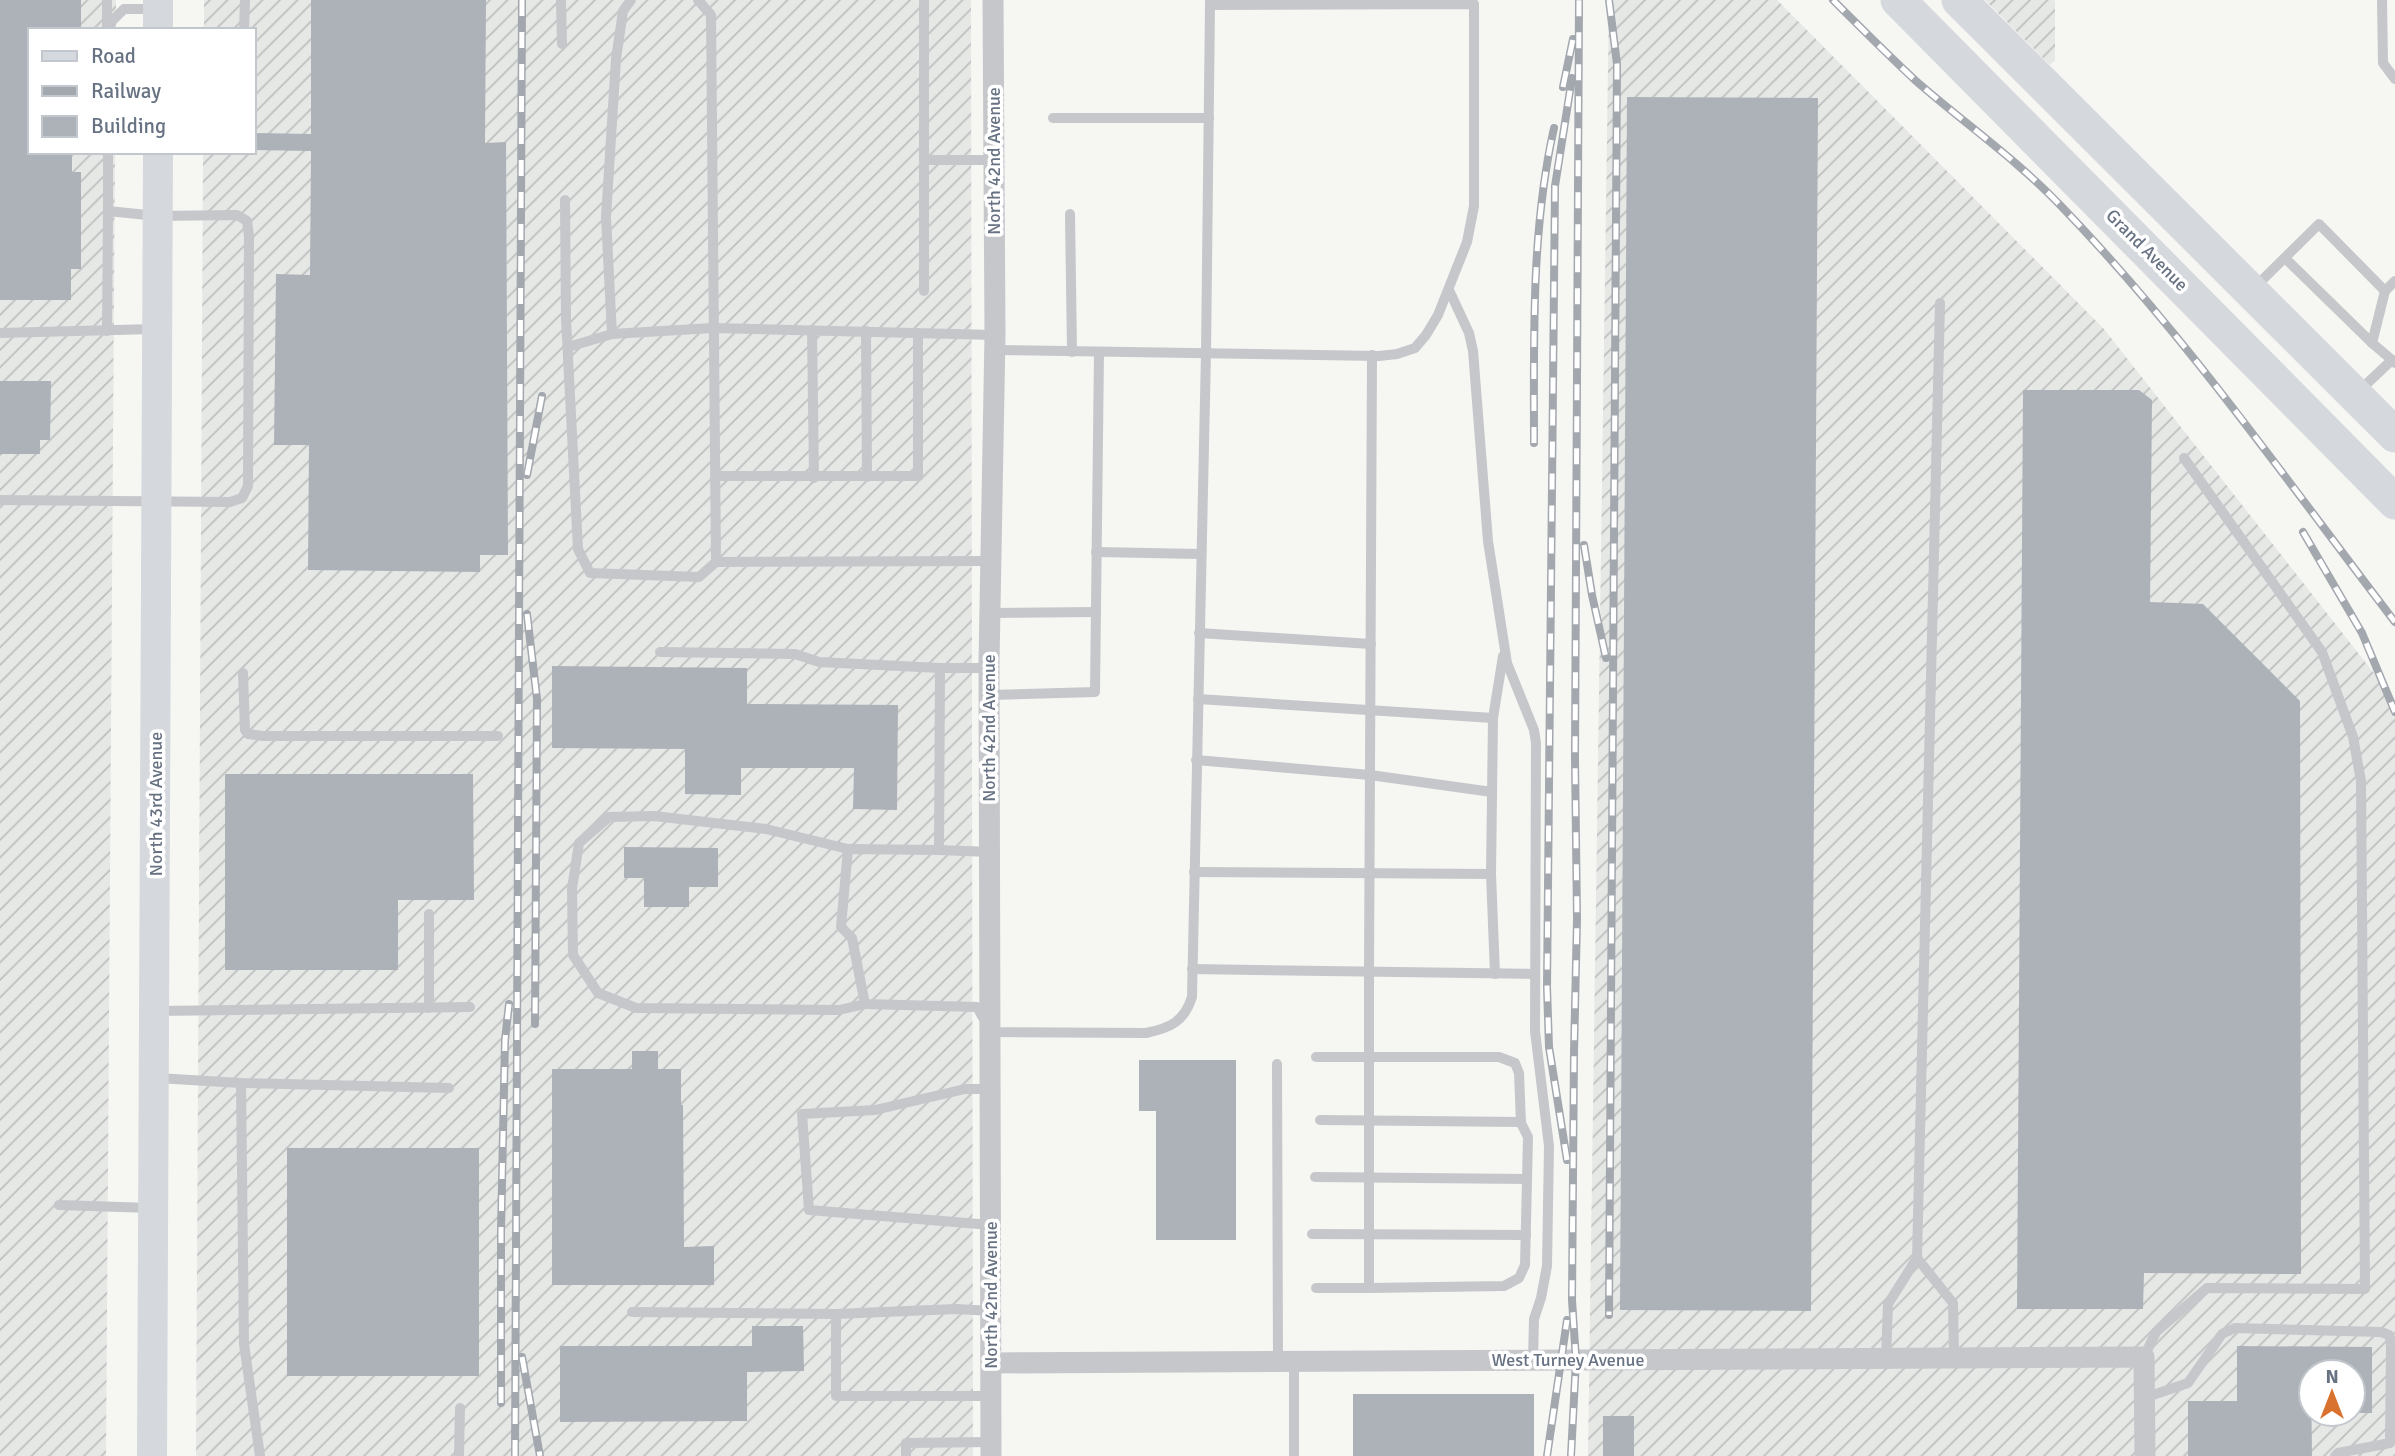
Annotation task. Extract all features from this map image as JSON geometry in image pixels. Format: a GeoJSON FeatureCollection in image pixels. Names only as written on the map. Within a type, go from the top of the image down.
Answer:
{"type":"FeatureCollection","features":[{"type":"Feature","properties":{"kind":"highway","name":"Grand Avenue"},"geometry":{"type":"LineString","coordinates":[[1898,0],[2395,502]]}},
{"type":"Feature","properties":{"kind":"highway"},"geometry":{"type":"LineString","coordinates":[[1959,0],[2395,435]]}},
{"type":"Feature","properties":{"kind":"main road","name":"North 43rd Avenue"},"geometry":{"type":"LineString","coordinates":[[152,1456],[158,154]]}},
{"type":"Feature","properties":{"kind":"street","name":"North 42nd Avenue"},"geometry":{"type":"LineString","coordinates":[[991,1449],[989,668],[995,342],[993,0]]}},
{"type":"Feature","properties":{"kind":"street","name":"West Turney Avenue"},"geometry":{"type":"LineString","coordinates":[[992,1363],[2144,1357]]}},
{"type":"Feature","properties":{"kind":"street"},"geometry":{"type":"LineString","coordinates":[[2144,1357],[2145,1456]]}},
{"type":"Feature","properties":{"kind":"lane"},"geometry":{"type":"LineString","coordinates":[[107,0],[107,28]]}},
{"type":"Feature","properties":{"kind":"lane"},"geometry":{"type":"LineString","coordinates":[[244,28],[245,0]]}},
{"type":"Feature","properties":{"kind":"lane"},"geometry":{"type":"LineString","coordinates":[[561,0],[562,44]]}},
{"type":"Feature","properties":{"kind":"lane"},"geometry":{"type":"LineString","coordinates":[[612,334],[607,204],[616,59],[623,11],[631,0]]}},
{"type":"Feature","properties":{"kind":"lane"},"geometry":{"type":"LineString","coordinates":[[698,0],[711,15],[716,562]]}},
{"type":"Feature","properties":{"kind":"lane"},"geometry":{"type":"LineString","coordinates":[[923,291],[924,0]]}},
{"type":"Feature","properties":{"kind":"lane"},"geometry":{"type":"LineString","coordinates":[[2382,0],[2383,63],[2395,79]]}},
{"type":"Feature","properties":{"kind":"lane"},"geometry":{"type":"LineString","coordinates":[[568,348],[612,334],[713,328],[918,333],[1072,352],[1206,353],[1372,355],[1397,354],[1415,348],[1438,315],[1449,290],[1467,242],[1474,206],[1474,2],[1210,2],[1206,353],[1192,997],[1188,1010],[1180,1021],[1163,1030],[1146,1033],[990,1032],[977,1007],[865,1004],[839,1010],[636,1008],[598,993],[573,955],[572,889],[579,844],[609,817],[654,816],[766,829],[848,849],[990,852]]}},
{"type":"Feature","properties":{"kind":"lane"},"geometry":{"type":"LineString","coordinates":[[107,28],[124,9],[158,13]]}},
{"type":"Feature","properties":{"kind":"lane"},"geometry":{"type":"LineString","coordinates":[[1053,118],[1209,118]]}},
{"type":"Feature","properties":{"kind":"lane"},"geometry":{"type":"LineString","coordinates":[[107,331],[108,154]]}},
{"type":"Feature","properties":{"kind":"lane"},"geometry":{"type":"LineString","coordinates":[[924,160],[994,160]]}},
{"type":"Feature","properties":{"kind":"lane"},"geometry":{"type":"LineString","coordinates":[[565,200],[568,348],[578,550],[590,573],[699,578],[716,562],[991,561]]}},
{"type":"Feature","properties":{"kind":"lane"},"geometry":{"type":"LineString","coordinates":[[0,500],[230,502],[243,498],[248,486],[250,236],[247,221],[237,215],[158,216],[108,211]]}},
{"type":"Feature","properties":{"kind":"lane"},"geometry":{"type":"LineString","coordinates":[[1070,214],[1072,352]]}},
{"type":"Feature","properties":{"kind":"lane"},"geometry":{"type":"LineString","coordinates":[[2251,291],[2319,224],[2385,291]]}},
{"type":"Feature","properties":{"kind":"lane"},"geometry":{"type":"LineString","coordinates":[[2285,258],[2393,361],[2355,395]]}},
{"type":"Feature","properties":{"kind":"lane"},"geometry":{"type":"LineString","coordinates":[[2372,343],[2385,291],[2395,281]]}},
{"type":"Feature","properties":{"kind":"lane"},"geometry":{"type":"LineString","coordinates":[[1449,290],[1469,333],[1474,351],[1488,541],[1505,650],[1510,676],[1530,720],[1536,743],[1535,1031],[1549,1146],[1548,1266],[1534,1319],[1533,1360]]}},
{"type":"Feature","properties":{"kind":"lane"},"geometry":{"type":"LineString","coordinates":[[1886,1359],[1888,1304],[1917,1258],[1940,303]]}},
{"type":"Feature","properties":{"kind":"lane"},"geometry":{"type":"LineString","coordinates":[[0,333],[157,329]]}},
{"type":"Feature","properties":{"kind":"lane"},"geometry":{"type":"LineString","coordinates":[[812,330],[814,478]]}},
{"type":"Feature","properties":{"kind":"lane"},"geometry":{"type":"LineString","coordinates":[[866,331],[867,477]]}},
{"type":"Feature","properties":{"kind":"lane"},"geometry":{"type":"LineString","coordinates":[[716,476],[918,476],[918,333]]}},
{"type":"Feature","properties":{"kind":"lane"},"geometry":{"type":"LineString","coordinates":[[989,695],[1095,692],[1099,352]]}},
{"type":"Feature","properties":{"kind":"lane"},"geometry":{"type":"LineString","coordinates":[[1369,1288],[1372,355]]}},
{"type":"Feature","properties":{"kind":"lane"},"geometry":{"type":"LineString","coordinates":[[2144,1357],[2156,1332],[2207,1287],[2365,1289],[2361,781],[2353,737],[2322,652],[2184,458]]}},
{"type":"Feature","properties":{"kind":"lane"},"geometry":{"type":"LineString","coordinates":[[1096,552],[1201,554]]}},
{"type":"Feature","properties":{"kind":"lane"},"geometry":{"type":"LineString","coordinates":[[990,613],[1096,612]]}},
{"type":"Feature","properties":{"kind":"lane"},"geometry":{"type":"LineString","coordinates":[[1199,633],[1371,644]]}},
{"type":"Feature","properties":{"kind":"lane"},"geometry":{"type":"LineString","coordinates":[[1495,974],[1491,874],[1493,718],[1505,650]]}},
{"type":"Feature","properties":{"kind":"lane"},"geometry":{"type":"LineString","coordinates":[[660,652],[795,654],[819,662],[989,668]]}},
{"type":"Feature","properties":{"kind":"lane"},"geometry":{"type":"LineString","coordinates":[[939,850],[940,668]]}},
{"type":"Feature","properties":{"kind":"lane"},"geometry":{"type":"LineString","coordinates":[[243,673],[245,730],[248,734],[498,736]]}},
{"type":"Feature","properties":{"kind":"lane"},"geometry":{"type":"LineString","coordinates":[[1198,699],[1493,718]]}},
{"type":"Feature","properties":{"kind":"lane"},"geometry":{"type":"LineString","coordinates":[[1196,760],[1370,775],[1492,792]]}},
{"type":"Feature","properties":{"kind":"lane"},"geometry":{"type":"LineString","coordinates":[[848,849],[841,927],[852,938],[865,1004]]}},
{"type":"Feature","properties":{"kind":"lane"},"geometry":{"type":"LineString","coordinates":[[1194,872],[1491,874]]}},
{"type":"Feature","properties":{"kind":"lane"},"geometry":{"type":"LineString","coordinates":[[429,914],[429,1008]]}},
{"type":"Feature","properties":{"kind":"lane"},"geometry":{"type":"LineString","coordinates":[[1192,968],[1535,974]]}},
{"type":"Feature","properties":{"kind":"lane"},"geometry":{"type":"LineString","coordinates":[[155,1011],[470,1007]]}},
{"type":"Feature","properties":{"kind":"lane"},"geometry":{"type":"LineString","coordinates":[[1316,1057],[1499,1056],[1511,1060],[1519,1073],[1521,1122],[1528,1136],[1524,1269],[1519,1278],[1511,1284],[1316,1288]]}},
{"type":"Feature","properties":{"kind":"lane"},"geometry":{"type":"LineString","coordinates":[[1277,1065],[1286,1362],[1294,1456]]}},
{"type":"Feature","properties":{"kind":"lane"},"geometry":{"type":"LineString","coordinates":[[154,1078],[449,1088]]}},
{"type":"Feature","properties":{"kind":"lane"},"geometry":{"type":"LineString","coordinates":[[241,1083],[244,1344],[260,1456]]}},
{"type":"Feature","properties":{"kind":"lane"},"geometry":{"type":"LineString","coordinates":[[991,1089],[965,1089],[875,1110],[802,1114],[809,1210],[991,1225]]}},
{"type":"Feature","properties":{"kind":"lane"},"geometry":{"type":"LineString","coordinates":[[1320,1119],[1521,1122]]}},
{"type":"Feature","properties":{"kind":"lane"},"geometry":{"type":"LineString","coordinates":[[1315,1177],[1527,1179]]}},
{"type":"Feature","properties":{"kind":"lane"},"geometry":{"type":"LineString","coordinates":[[59,1205],[153,1208]]}},
{"type":"Feature","properties":{"kind":"lane"},"geometry":{"type":"LineString","coordinates":[[1312,1234],[1526,1235]]}},
{"type":"Feature","properties":{"kind":"lane"},"geometry":{"type":"LineString","coordinates":[[1917,1258],[1953,1303],[1954,1358]]}},
{"type":"Feature","properties":{"kind":"lane"},"geometry":{"type":"LineString","coordinates":[[632,1312],[836,1314],[956,1309],[992,1311]]}},
{"type":"Feature","properties":{"kind":"lane"},"geometry":{"type":"LineString","coordinates":[[836,1314],[836,1396],[991,1396]]}},
{"type":"Feature","properties":{"kind":"lane"},"geometry":{"type":"LineString","coordinates":[[2144,1398],[2188,1384],[2221,1334],[2235,1328],[2381,1332],[2389,1335],[2390,1443],[2374,1451],[2338,1453],[2335,1456]]}},
{"type":"Feature","properties":{"kind":"lane"},"geometry":{"type":"LineString","coordinates":[[459,1456],[460,1408]]}},
{"type":"Feature","properties":{"kind":"lane"},"geometry":{"type":"LineString","coordinates":[[906,1456],[906,1443],[991,1449]]}},
{"type":"Feature","properties":{"kind":"shaded area"},"geometry":{"type":"Polygon","coordinates":[[[0,0],[116,0],[116,28],[28,28],[28,154],[115,154],[106,1456],[0,1456],[0,0]]]}},
{"type":"Feature","properties":{"kind":"shaded area"},"geometry":{"type":"Polygon","coordinates":[[[204,0],[971,0],[973,1456],[196,1456],[203,154],[256,154],[256,28],[204,28],[204,0]]]}},
{"type":"Feature","properties":{"kind":"shaded area"},"geometry":{"type":"Polygon","coordinates":[[[1609,0],[1777,0],[2104,329],[2395,700],[2395,1456],[1588,1456],[1609,0]]]}},
{"type":"Feature","properties":{"kind":"shaded area"},"geometry":{"type":"Polygon","coordinates":[[[1985,0],[2055,0],[2055,60],[2050,65],[1985,0]]]}},
{"type":"Feature","properties":{"kind":"building"},"geometry":{"type":"Polygon","coordinates":[[[0,0],[81,0],[81,28],[28,28],[28,154],[72,154],[72,172],[81,172],[81,269],[71,269],[71,300],[0,300],[0,0]]]}},
{"type":"Feature","properties":{"kind":"building"},"geometry":{"type":"Polygon","coordinates":[[[311,0],[486,0],[485,143],[506,142],[508,555],[480,555],[480,572],[308,570],[309,445],[274,445],[276,274],[310,275],[311,151],[256,150],[256,133],[311,134],[311,0]]]}},
{"type":"Feature","properties":{"kind":"building"},"geometry":{"type":"Polygon","coordinates":[[[1627,97],[1818,98],[1811,1311],[1620,1310],[1627,97]]]}},
{"type":"Feature","properties":{"kind":"building"},"geometry":{"type":"Polygon","coordinates":[[[0,381],[51,381],[50,440],[40,440],[40,454],[0,454],[0,381]]]}},
{"type":"Feature","properties":{"kind":"building"},"geometry":{"type":"Polygon","coordinates":[[[2023,390],[2139,390],[2152,400],[2150,602],[2203,604],[2300,701],[2301,1274],[2144,1273],[2143,1309],[2017,1309],[2023,390]]]}},
{"type":"Feature","properties":{"kind":"building"},"geometry":{"type":"Polygon","coordinates":[[[552,666],[747,668],[747,704],[898,705],[897,810],[853,809],[854,768],[741,768],[741,795],[685,794],[685,749],[552,748],[552,666]]]}},
{"type":"Feature","properties":{"kind":"building"},"geometry":{"type":"Polygon","coordinates":[[[225,774],[473,774],[474,900],[398,900],[398,970],[225,970],[225,774]]]}},
{"type":"Feature","properties":{"kind":"building"},"geometry":{"type":"Polygon","coordinates":[[[624,847],[718,848],[718,887],[689,887],[689,907],[644,907],[644,878],[624,878],[624,847]]]}},
{"type":"Feature","properties":{"kind":"building"},"geometry":{"type":"Polygon","coordinates":[[[632,1051],[658,1051],[658,1069],[681,1069],[684,1247],[714,1246],[714,1285],[552,1285],[552,1069],[632,1069],[632,1051]]]}},
{"type":"Feature","properties":{"kind":"building"},"geometry":{"type":"Polygon","coordinates":[[[1139,1060],[1236,1060],[1236,1240],[1156,1240],[1156,1111],[1139,1111],[1139,1060]]]}},
{"type":"Feature","properties":{"kind":"building"},"geometry":{"type":"Polygon","coordinates":[[[287,1148],[479,1148],[479,1376],[287,1376],[287,1148]]]}},
{"type":"Feature","properties":{"kind":"building"},"geometry":{"type":"Polygon","coordinates":[[[752,1326],[803,1326],[804,1371],[747,1372],[747,1421],[560,1422],[560,1346],[752,1346],[752,1326]]]}},
{"type":"Feature","properties":{"kind":"building"},"geometry":{"type":"Polygon","coordinates":[[[2237,1346],[2372,1347],[2372,1413],[2367,1413],[2367,1358],[2297,1358],[2297,1428],[2312,1428],[2312,1456],[2188,1456],[2188,1401],[2237,1401],[2237,1346]]]}},
{"type":"Feature","properties":{"kind":"building"},"geometry":{"type":"Polygon","coordinates":[[[1353,1394],[1534,1394],[1534,1456],[1353,1456],[1353,1394]]]}},
{"type":"Feature","properties":{"kind":"building"},"geometry":{"type":"Polygon","coordinates":[[[1603,1416],[1634,1416],[1634,1456],[1603,1456],[1603,1416]]]}},
{"type":"Feature","properties":{"kind":"railway"},"geometry":{"type":"LineString","coordinates":[[515,1456],[522,0]]}},
{"type":"Feature","properties":{"kind":"railway"},"geometry":{"type":"LineString","coordinates":[[1571,1456],[1576,1360],[1572,1300],[1577,919],[1575,758],[1579,0]]}},
{"type":"Feature","properties":{"kind":"railway"},"geometry":{"type":"LineString","coordinates":[[1609,0],[1617,64],[1609,1315]]}},
{"type":"Feature","properties":{"kind":"railway"},"geometry":{"type":"LineString","coordinates":[[1833,0],[1916,81],[2043,188],[2106,254],[2234,409],[2395,622]]}},
{"type":"Feature","properties":{"kind":"railway"},"geometry":{"type":"LineString","coordinates":[[1563,87],[1573,39]]}},
{"type":"Feature","properties":{"kind":"railway"},"geometry":{"type":"LineString","coordinates":[[1567,1160],[1549,1047],[1547,987],[1555,186],[1572,78]]}},
{"type":"Feature","properties":{"kind":"railway"},"geometry":{"type":"LineString","coordinates":[[1534,443],[1535,285],[1541,206],[1554,128]]}},
{"type":"Feature","properties":{"kind":"railway"},"geometry":{"type":"LineString","coordinates":[[527,475],[542,396]]}},
{"type":"Feature","properties":{"kind":"railway"},"geometry":{"type":"LineString","coordinates":[[2303,532],[2362,633],[2395,712]]}},
{"type":"Feature","properties":{"kind":"railway"},"geometry":{"type":"LineString","coordinates":[[1584,545],[1606,658]]}},
{"type":"Feature","properties":{"kind":"railway"},"geometry":{"type":"LineString","coordinates":[[527,614],[537,699],[535,1024]]}},
{"type":"Feature","properties":{"kind":"railway"},"geometry":{"type":"LineString","coordinates":[[501,1403],[501,1231],[505,1040],[509,1004]]}},
{"type":"Feature","properties":{"kind":"railway"},"geometry":{"type":"LineString","coordinates":[[1547,1456],[1567,1320]]}},
{"type":"Feature","properties":{"kind":"railway"},"geometry":{"type":"LineString","coordinates":[[522,1357],[540,1456]]}}]}
